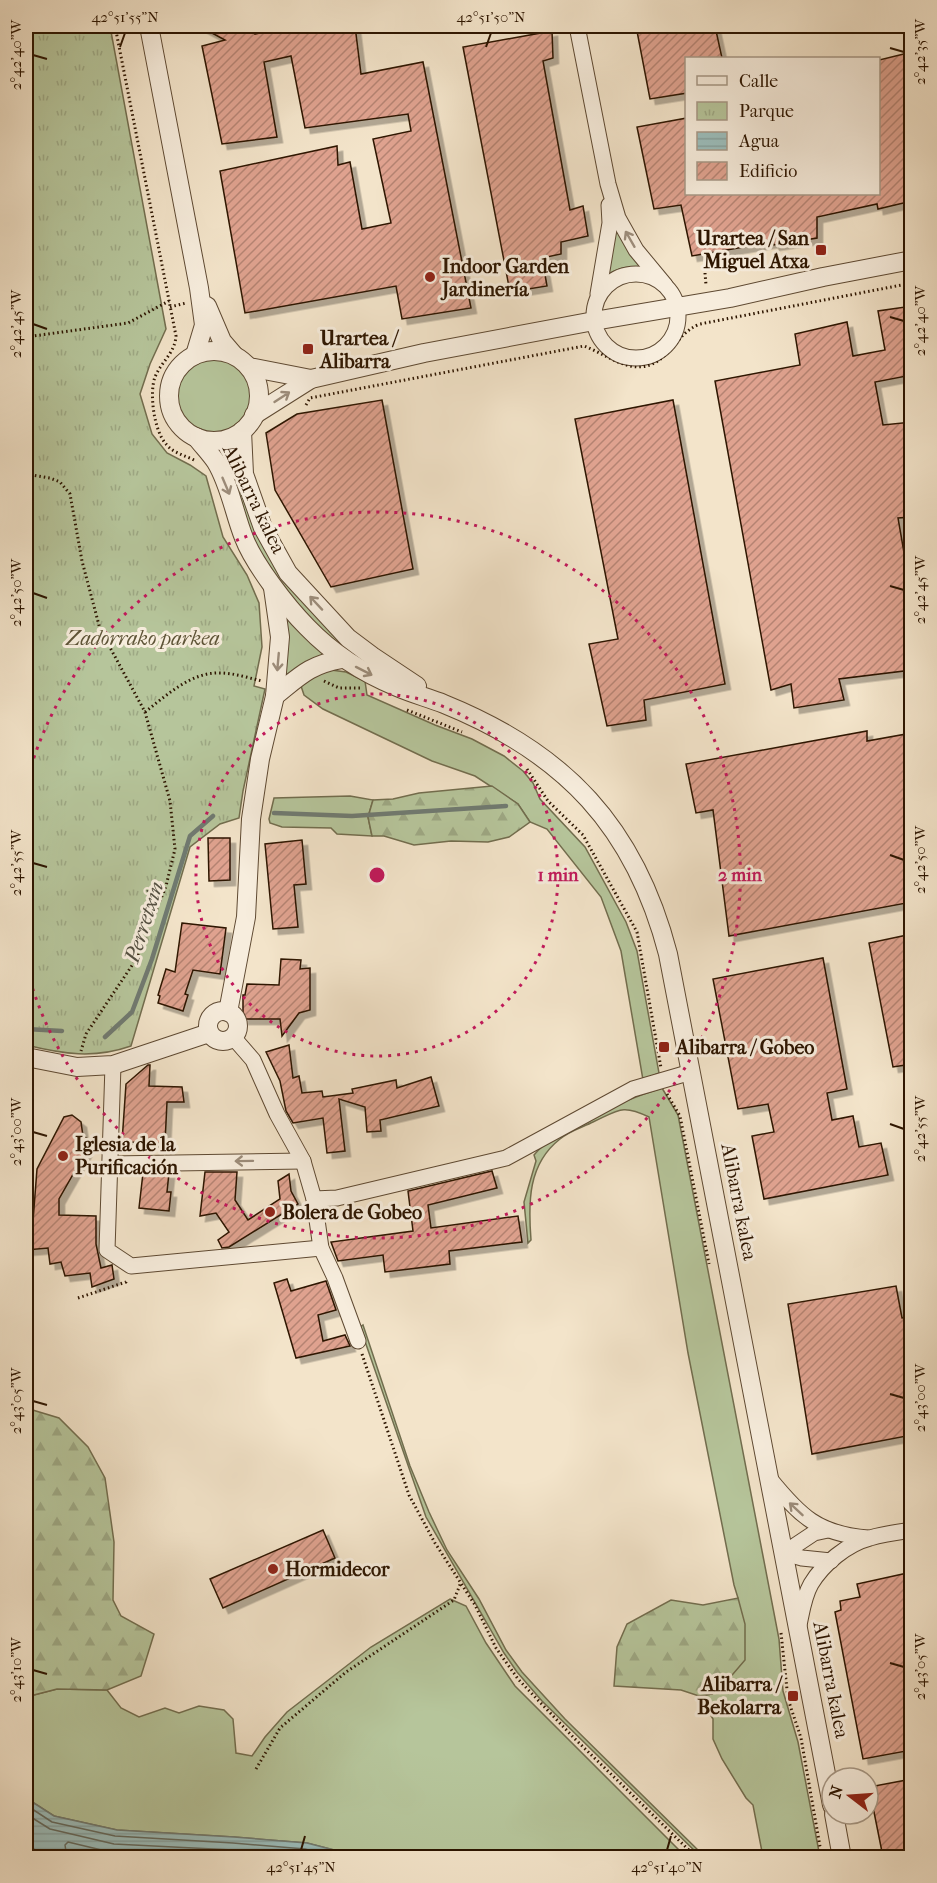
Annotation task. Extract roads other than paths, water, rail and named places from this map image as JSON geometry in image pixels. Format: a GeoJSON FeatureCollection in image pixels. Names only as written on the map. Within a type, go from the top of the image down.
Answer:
{"type":"FeatureCollection","features":[{"type":"Feature","properties":{"kind":"street"},"geometry":{"type":"LineString","coordinates":[[149,26],[200,291],[204,325],[195,355]]}},
{"type":"Feature","properties":{"kind":"street"},"geometry":{"type":"LineString","coordinates":[[577,26],[608,184],[618,218],[636,250],[673,296],[677,307],[678,320],[669,342],[650,356],[627,357],[616,353],[599,338],[594,321],[610,224],[608,184]]}},
{"type":"Feature","properties":{"kind":"street"},"geometry":{"type":"LineString","coordinates":[[254,415],[311,379],[423,353],[730,298],[912,260]]}},
{"type":"Feature","properties":{"kind":"street"},"geometry":{"type":"LineString","coordinates":[[597,298],[615,279],[628,274],[641,274],[665,285]]}},
{"type":"Feature","properties":{"kind":"street"},"geometry":{"type":"LineString","coordinates":[[200,291],[222,341],[249,367],[257,382],[259,399],[254,415],[242,431],[228,439],[211,441],[196,437],[176,420],[171,409],[169,396],[176,371],[195,355],[215,351],[234,355]]}},
{"type":"Feature","properties":{"kind":"street"},"geometry":{"type":"LineString","coordinates":[[249,367],[311,379]]}},
{"type":"Feature","properties":{"kind":"street","name":"Alibarra kalea"},"geometry":{"type":"LineString","coordinates":[[242,431],[244,474],[263,528],[288,573],[348,638],[443,704]]}},
{"type":"Feature","properties":{"kind":"street","name":"Alibarra kalea"},"geometry":{"type":"LineString","coordinates":[[196,437],[216,462],[230,494],[245,540],[273,586],[306,627],[342,659],[396,687],[494,726],[530,747],[556,767],[606,820],[631,856],[654,904],[668,954],[825,1766]]}},
{"type":"Feature","properties":{"kind":"street"},"geometry":{"type":"LineString","coordinates":[[228,1012],[246,917],[251,819],[260,759],[276,689],[280,637],[273,586]]}},
{"type":"Feature","properties":{"kind":"street"},"geometry":{"type":"LineString","coordinates":[[276,689],[314,666],[342,659]]}},
{"type":"Feature","properties":{"kind":"street"},"geometry":{"type":"LineString","coordinates":[[219,1011],[228,1012],[236,1018],[238,1028],[228,1041],[214,1039],[209,1033],[208,1024],[212,1016],[219,1011]]}},
{"type":"Feature","properties":{"kind":"street"},"geometry":{"type":"LineString","coordinates":[[26,1057],[77,1067],[113,1065],[209,1033]]}},
{"type":"Feature","properties":{"kind":"street"},"geometry":{"type":"LineString","coordinates":[[233,1037],[252,1060],[277,1114],[303,1161],[314,1199],[321,1248],[335,1278],[358,1341]]}},
{"type":"Feature","properties":{"kind":"street"},"geometry":{"type":"LineString","coordinates":[[113,1065],[107,1250],[131,1266],[321,1248]]}},
{"type":"Feature","properties":{"kind":"street"},"geometry":{"type":"LineString","coordinates":[[314,1199],[337,1198],[506,1158],[633,1089],[691,1072]]}},
{"type":"Feature","properties":{"kind":"street"},"geometry":{"type":"LineString","coordinates":[[110,1164],[303,1161]]}},
{"type":"Feature","properties":{"kind":"street"},"geometry":{"type":"LineString","coordinates":[[770,1479],[790,1504],[809,1521],[828,1530],[868,1538]]}},
{"type":"Feature","properties":{"kind":"street"},"geometry":{"type":"LineString","coordinates":[[784,1553],[814,1533],[828,1530]]}},
{"type":"Feature","properties":{"kind":"street"},"geometry":{"type":"LineString","coordinates":[[799,1628],[804,1600],[811,1583],[831,1561],[846,1549],[868,1538],[912,1530]]}},
{"type":"Feature","properties":{"kind":"street"},"geometry":{"type":"LineString","coordinates":[[784,1553],[802,1558],[831,1561]]}},
{"type":"Feature","properties":{"kind":"street"},"geometry":{"type":"LineString","coordinates":[[836,1826],[842,1857]]}},
{"type":"Feature","properties":{"kind":"water"},"geometry":{"type":"Polygon","coordinates":[[[26,1798],[54,1816],[117,1830],[307,1843],[361,1857],[49,1857],[26,1845],[26,1798]]]}},
{"type":"Feature","properties":{"kind":"waterway","name":"Perretxin"},"geometry":{"type":"LineString","coordinates":[[274,813],[352,816],[506,806]]}},
{"type":"Feature","properties":{"kind":"waterway","name":"Perretxin"},"geometry":{"type":"LineString","coordinates":[[105,1037],[132,1012],[152,959],[190,836],[213,816]]}},
{"type":"Feature","properties":{"kind":"waterway","name":"Perretxin"},"geometry":{"type":"LineString","coordinates":[[26,1029],[62,1031]]}},
{"type":"Feature","properties":{"kind":"place","name":"Urartea / San Miguel Atxa"},"geometry":{"type":"Point","coordinates":[821,250]}},
{"type":"Feature","properties":{"kind":"place","name":"Indoor Garden Jardinería"},"geometry":{"type":"Point","coordinates":[430,277]}},
{"type":"Feature","properties":{"kind":"place","name":"Urartea / Alibarra"},"geometry":{"type":"Point","coordinates":[308,349]}},
{"type":"Feature","properties":{"kind":"place","name":"Alibarra / Gobeo"},"geometry":{"type":"Point","coordinates":[664,1047]}},
{"type":"Feature","properties":{"kind":"place","name":"Iglesia de la Purificación"},"geometry":{"type":"Point","coordinates":[63,1156]}},
{"type":"Feature","properties":{"kind":"place","name":"Bolera de Gobeo"},"geometry":{"type":"Point","coordinates":[270,1212]}},
{"type":"Feature","properties":{"kind":"place","name":"Hormidecor"},"geometry":{"type":"Point","coordinates":[273,1569]}},
{"type":"Feature","properties":{"kind":"place","name":"Alibarra / Bekolarra"},"geometry":{"type":"Point","coordinates":[793,1696]}},
{"type":"Feature","properties":{"kind":"park label","name":"Zadorrako parkea"},"geometry":{"type":"Point","coordinates":[143,638]}}]}
